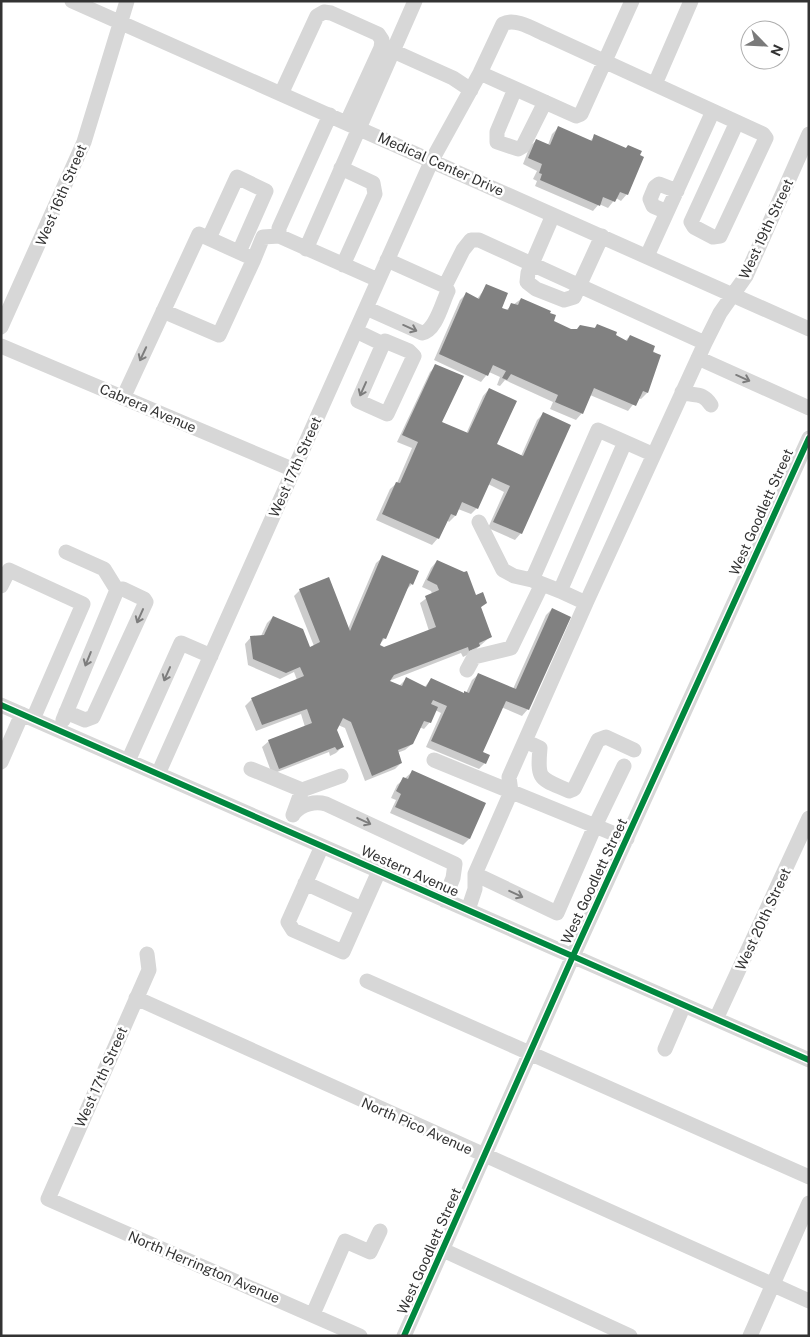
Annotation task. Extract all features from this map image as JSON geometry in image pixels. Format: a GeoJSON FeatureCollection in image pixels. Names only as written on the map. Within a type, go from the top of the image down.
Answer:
{"type":"FeatureCollection","features":[{"type":"Feature","properties":{"kind":"street","name":"Medical Center Drive"},"geometry":{"type":"LineString","coordinates":[[72,1],[809,328]]}},
{"type":"Feature","properties":{"kind":"street","name":"West 16th Street"},"geometry":{"type":"LineString","coordinates":[[1,327],[73,170],[127,1]]}},
{"type":"Feature","properties":{"kind":"street"},"geometry":{"type":"LineString","coordinates":[[353,125],[393,51],[415,1]]}},
{"type":"Feature","properties":{"kind":"street"},"geometry":{"type":"LineString","coordinates":[[480,73],[576,116],[581,114],[632,1]]}},
{"type":"Feature","properties":{"kind":"street"},"geometry":{"type":"LineString","coordinates":[[654,84],[692,1]]}},
{"type":"Feature","properties":{"kind":"street"},"geometry":{"type":"LineString","coordinates":[[281,94],[317,16],[324,12],[331,13],[378,34],[382,40],[381,48],[353,125],[341,168],[306,249]]}},
{"type":"Feature","properties":{"kind":"street","name":"West 17th Street"},"geometry":{"type":"LineString","coordinates":[[158,774],[432,160],[480,73],[500,31],[508,22],[524,26],[605,62]]}},
{"type":"Feature","properties":{"kind":"street"},"geometry":{"type":"LineString","coordinates":[[393,51],[453,78],[471,90]]}},
{"type":"Feature","properties":{"kind":"street"},"geometry":{"type":"LineString","coordinates":[[605,62],[764,134],[766,138],[720,236],[713,237],[694,227],[691,222],[737,122]]}},
{"type":"Feature","properties":{"kind":"street"},"geometry":{"type":"LineString","coordinates":[[514,89],[497,132],[497,142],[518,149],[523,146],[545,102]]}},
{"type":"Feature","properties":{"kind":"street"},"geometry":{"type":"LineString","coordinates":[[647,256],[713,112]]}},
{"type":"Feature","properties":{"kind":"street"},"geometry":{"type":"LineString","coordinates":[[279,236],[280,228],[330,115]]}},
{"type":"Feature","properties":{"kind":"street","name":"West 19th Street"},"geometry":{"type":"LineString","coordinates":[[468,910],[475,889],[475,874],[511,792],[509,777],[652,454],[685,393],[698,358],[720,313],[746,276],[809,134]]}},
{"type":"Feature","properties":{"kind":"street"},"geometry":{"type":"LineString","coordinates":[[341,168],[373,183],[375,194],[343,265]]}},
{"type":"Feature","properties":{"kind":"street"},"geometry":{"type":"LineString","coordinates":[[209,238],[237,177],[266,191],[239,252]]}},
{"type":"Feature","properties":{"kind":"street"},"geometry":{"type":"LineString","coordinates":[[667,212],[653,206],[650,199],[652,192],[659,184],[677,191]]}},
{"type":"Feature","properties":{"kind":"street"},"geometry":{"type":"LineString","coordinates":[[553,215],[531,265],[527,282],[536,289],[564,300],[574,296],[602,236]]}},
{"type":"Feature","properties":{"kind":"street"},"geometry":{"type":"LineString","coordinates":[[163,311],[220,335],[264,238],[262,230],[251,225]]}},
{"type":"Feature","properties":{"kind":"street"},"geometry":{"type":"LineString","coordinates":[[123,398],[199,234],[254,259]]}},
{"type":"Feature","properties":{"kind":"street"},"geometry":{"type":"LineString","coordinates":[[264,238],[279,236],[378,280]]}},
{"type":"Feature","properties":{"kind":"street"},"geometry":{"type":"LineString","coordinates":[[445,286],[463,250],[471,240],[479,240],[705,343]]}},
{"type":"Feature","properties":{"kind":"street"},"geometry":{"type":"LineString","coordinates":[[366,308],[425,333],[430,330],[448,291],[445,286],[387,260]]}},
{"type":"Feature","properties":{"kind":"street"},"geometry":{"type":"LineString","coordinates":[[356,332],[383,344]]}},
{"type":"Feature","properties":{"kind":"street"},"geometry":{"type":"LineString","coordinates":[[385,341],[410,351],[414,356],[387,414],[358,401],[383,344],[385,341]]}},
{"type":"Feature","properties":{"kind":"street","name":"Cabrera Avenue"},"geometry":{"type":"LineString","coordinates":[[1,346],[294,470]]}},
{"type":"Feature","properties":{"kind":"street"},"geometry":{"type":"LineString","coordinates":[[698,358],[809,408]]}},
{"type":"Feature","properties":{"kind":"street"},"geometry":{"type":"LineString","coordinates":[[685,393],[695,393],[707,399],[711,405]]}},
{"type":"Feature","properties":{"kind":"street"},"geometry":{"type":"LineString","coordinates":[[466,670],[474,657],[511,648],[598,430],[652,454]]}},
{"type":"Feature","properties":{"kind":"street","name":"West Goodlett Street"},"geometry":{"type":"LineString","coordinates":[[404,1336],[573,956],[809,438]]}},
{"type":"Feature","properties":{"kind":"street"},"geometry":{"type":"LineString","coordinates":[[560,591],[625,442]]}},
{"type":"Feature","properties":{"kind":"street"},"geometry":{"type":"LineString","coordinates":[[479,522],[503,570],[514,576],[560,591],[586,603]]}},
{"type":"Feature","properties":{"kind":"street"},"geometry":{"type":"LineString","coordinates":[[66,552],[104,569],[117,590]]}},
{"type":"Feature","properties":{"kind":"street"},"geometry":{"type":"LineString","coordinates":[[1,586],[9,570],[106,614]]}},
{"type":"Feature","properties":{"kind":"street"},"geometry":{"type":"LineString","coordinates":[[66,712],[85,720],[93,717],[145,606],[144,598],[123,589],[117,590]]}},
{"type":"Feature","properties":{"kind":"street"},"geometry":{"type":"LineString","coordinates":[[58,730],[117,590]]}},
{"type":"Feature","properties":{"kind":"street"},"geometry":{"type":"LineString","coordinates":[[1,762],[27,717],[84,604]]}},
{"type":"Feature","properties":{"kind":"street"},"geometry":{"type":"LineString","coordinates":[[128,761],[181,643],[211,656]]}},
{"type":"Feature","properties":{"kind":"street","name":"Western Avenue"},"geometry":{"type":"LineString","coordinates":[[1,705],[809,1060]]}},
{"type":"Feature","properties":{"kind":"street"},"geometry":{"type":"LineString","coordinates":[[525,741],[540,748],[538,770],[544,779],[569,791],[574,789],[598,740],[606,737],[634,750]]}},
{"type":"Feature","properties":{"kind":"street"},"geometry":{"type":"LineString","coordinates":[[434,760],[627,839]]}},
{"type":"Feature","properties":{"kind":"street"},"geometry":{"type":"LineString","coordinates":[[475,874],[557,913],[594,826],[624,766]]}},
{"type":"Feature","properties":{"kind":"street"},"geometry":{"type":"LineString","coordinates":[[252,768],[302,790],[341,776]]}},
{"type":"Feature","properties":{"kind":"street"},"geometry":{"type":"LineString","coordinates":[[287,831],[302,790]]}},
{"type":"Feature","properties":{"kind":"street"},"geometry":{"type":"LineString","coordinates":[[294,812],[312,803],[326,804],[455,864],[454,878],[444,900]]}},
{"type":"Feature","properties":{"kind":"street","name":"West 20th Street"},"geometry":{"type":"LineString","coordinates":[[716,1019],[809,818]]}},
{"type":"Feature","properties":{"kind":"street"},"geometry":{"type":"LineString","coordinates":[[322,846],[288,922],[292,930],[343,952],[379,871]]}},
{"type":"Feature","properties":{"kind":"street"},"geometry":{"type":"LineString","coordinates":[[305,884],[362,909]]}},
{"type":"Feature","properties":{"kind":"street","name":"West 17th Street"},"geometry":{"type":"LineString","coordinates":[[48,1199],[149,970],[147,954]]}},
{"type":"Feature","properties":{"kind":"street"},"geometry":{"type":"LineString","coordinates":[[367,981],[530,1055],[809,1177]]}},
{"type":"Feature","properties":{"kind":"street","name":"North Pico Avenue"},"geometry":{"type":"LineString","coordinates":[[136,998],[485,1157],[809,1301]]}},
{"type":"Feature","properties":{"kind":"street"},"geometry":{"type":"LineString","coordinates":[[665,1049],[684,1005]]}},
{"type":"Feature","properties":{"kind":"street","name":"North Herrington Avenue"},"geometry":{"type":"LineString","coordinates":[[48,1199],[360,1336]]}},
{"type":"Feature","properties":{"kind":"street"},"geometry":{"type":"LineString","coordinates":[[750,1336],[809,1203]]}},
{"type":"Feature","properties":{"kind":"street"},"geometry":{"type":"LineString","coordinates":[[313,1314],[345,1241],[370,1252],[380,1232]]}},
{"type":"Feature","properties":{"kind":"street"},"geometry":{"type":"LineString","coordinates":[[443,1250],[630,1336]]}},
{"type":"Feature","properties":{"kind":"building"},"geometry":{"type":"Polygon","coordinates":[[[558,126],[592,141],[594,134],[626,148],[628,145],[642,151],[640,155],[644,157],[628,195],[620,192],[615,202],[603,197],[600,206],[540,180],[542,174],[539,173],[542,164],[528,158],[536,139],[550,145],[558,126]]]}},
{"type":"Feature","properties":{"kind":"building"},"geometry":{"type":"Polygon","coordinates":[[[486,284],[508,293],[502,308],[508,310],[511,303],[518,305],[521,298],[551,311],[550,313],[556,315],[554,321],[571,329],[577,329],[580,325],[595,328],[597,324],[617,332],[616,335],[627,341],[630,335],[655,346],[653,352],[661,355],[648,393],[643,391],[636,406],[594,388],[583,414],[555,402],[558,395],[511,374],[507,380],[502,378],[506,371],[493,365],[488,376],[439,354],[466,292],[479,299],[486,284]]]}},
{"type":"Feature","properties":{"kind":"building"},"geometry":{"type":"Polygon","coordinates":[[[435,364],[464,376],[442,422],[468,433],[489,388],[517,401],[497,444],[523,456],[543,412],[571,425],[522,534],[493,522],[510,486],[492,478],[478,509],[462,502],[456,516],[451,514],[439,539],[382,514],[396,482],[400,483],[418,442],[402,435],[435,364]]]}},
{"type":"Feature","properties":{"kind":"building"},"geometry":{"type":"Polygon","coordinates":[[[382,555],[419,571],[413,585],[410,583],[386,639],[383,638],[380,645],[384,647],[436,627],[425,596],[439,590],[437,585],[427,580],[437,560],[464,572],[467,571],[476,595],[483,592],[487,603],[481,607],[492,637],[479,643],[480,646],[469,651],[468,647],[394,675],[390,681],[402,686],[406,677],[426,687],[431,678],[464,693],[464,691],[469,693],[478,673],[516,689],[552,608],[571,617],[529,710],[506,701],[483,752],[490,755],[486,764],[431,741],[447,706],[433,700],[431,704],[438,707],[431,723],[424,721],[413,744],[398,750],[402,763],[372,776],[351,722],[343,718],[337,730],[344,747],[337,750],[335,747],[279,769],[268,740],[312,723],[307,709],[262,725],[251,698],[304,676],[300,667],[286,673],[253,659],[250,636],[264,635],[273,616],[303,629],[310,647],[320,642],[299,589],[329,577],[350,631],[382,555]]]}},
{"type":"Feature","properties":{"kind":"building"},"geometry":{"type":"Polygon","coordinates":[[[412,770],[486,803],[470,839],[395,807],[401,794],[396,791],[403,777],[408,779],[412,770]]]}},
{"type":"Feature","properties":{"kind":"cycle path"},"geometry":{"type":"LineString","coordinates":[[404,1336],[573,956],[809,438]]}},
{"type":"Feature","properties":{"kind":"cycle path"},"geometry":{"type":"LineString","coordinates":[[1,705],[809,1060]]}}]}
